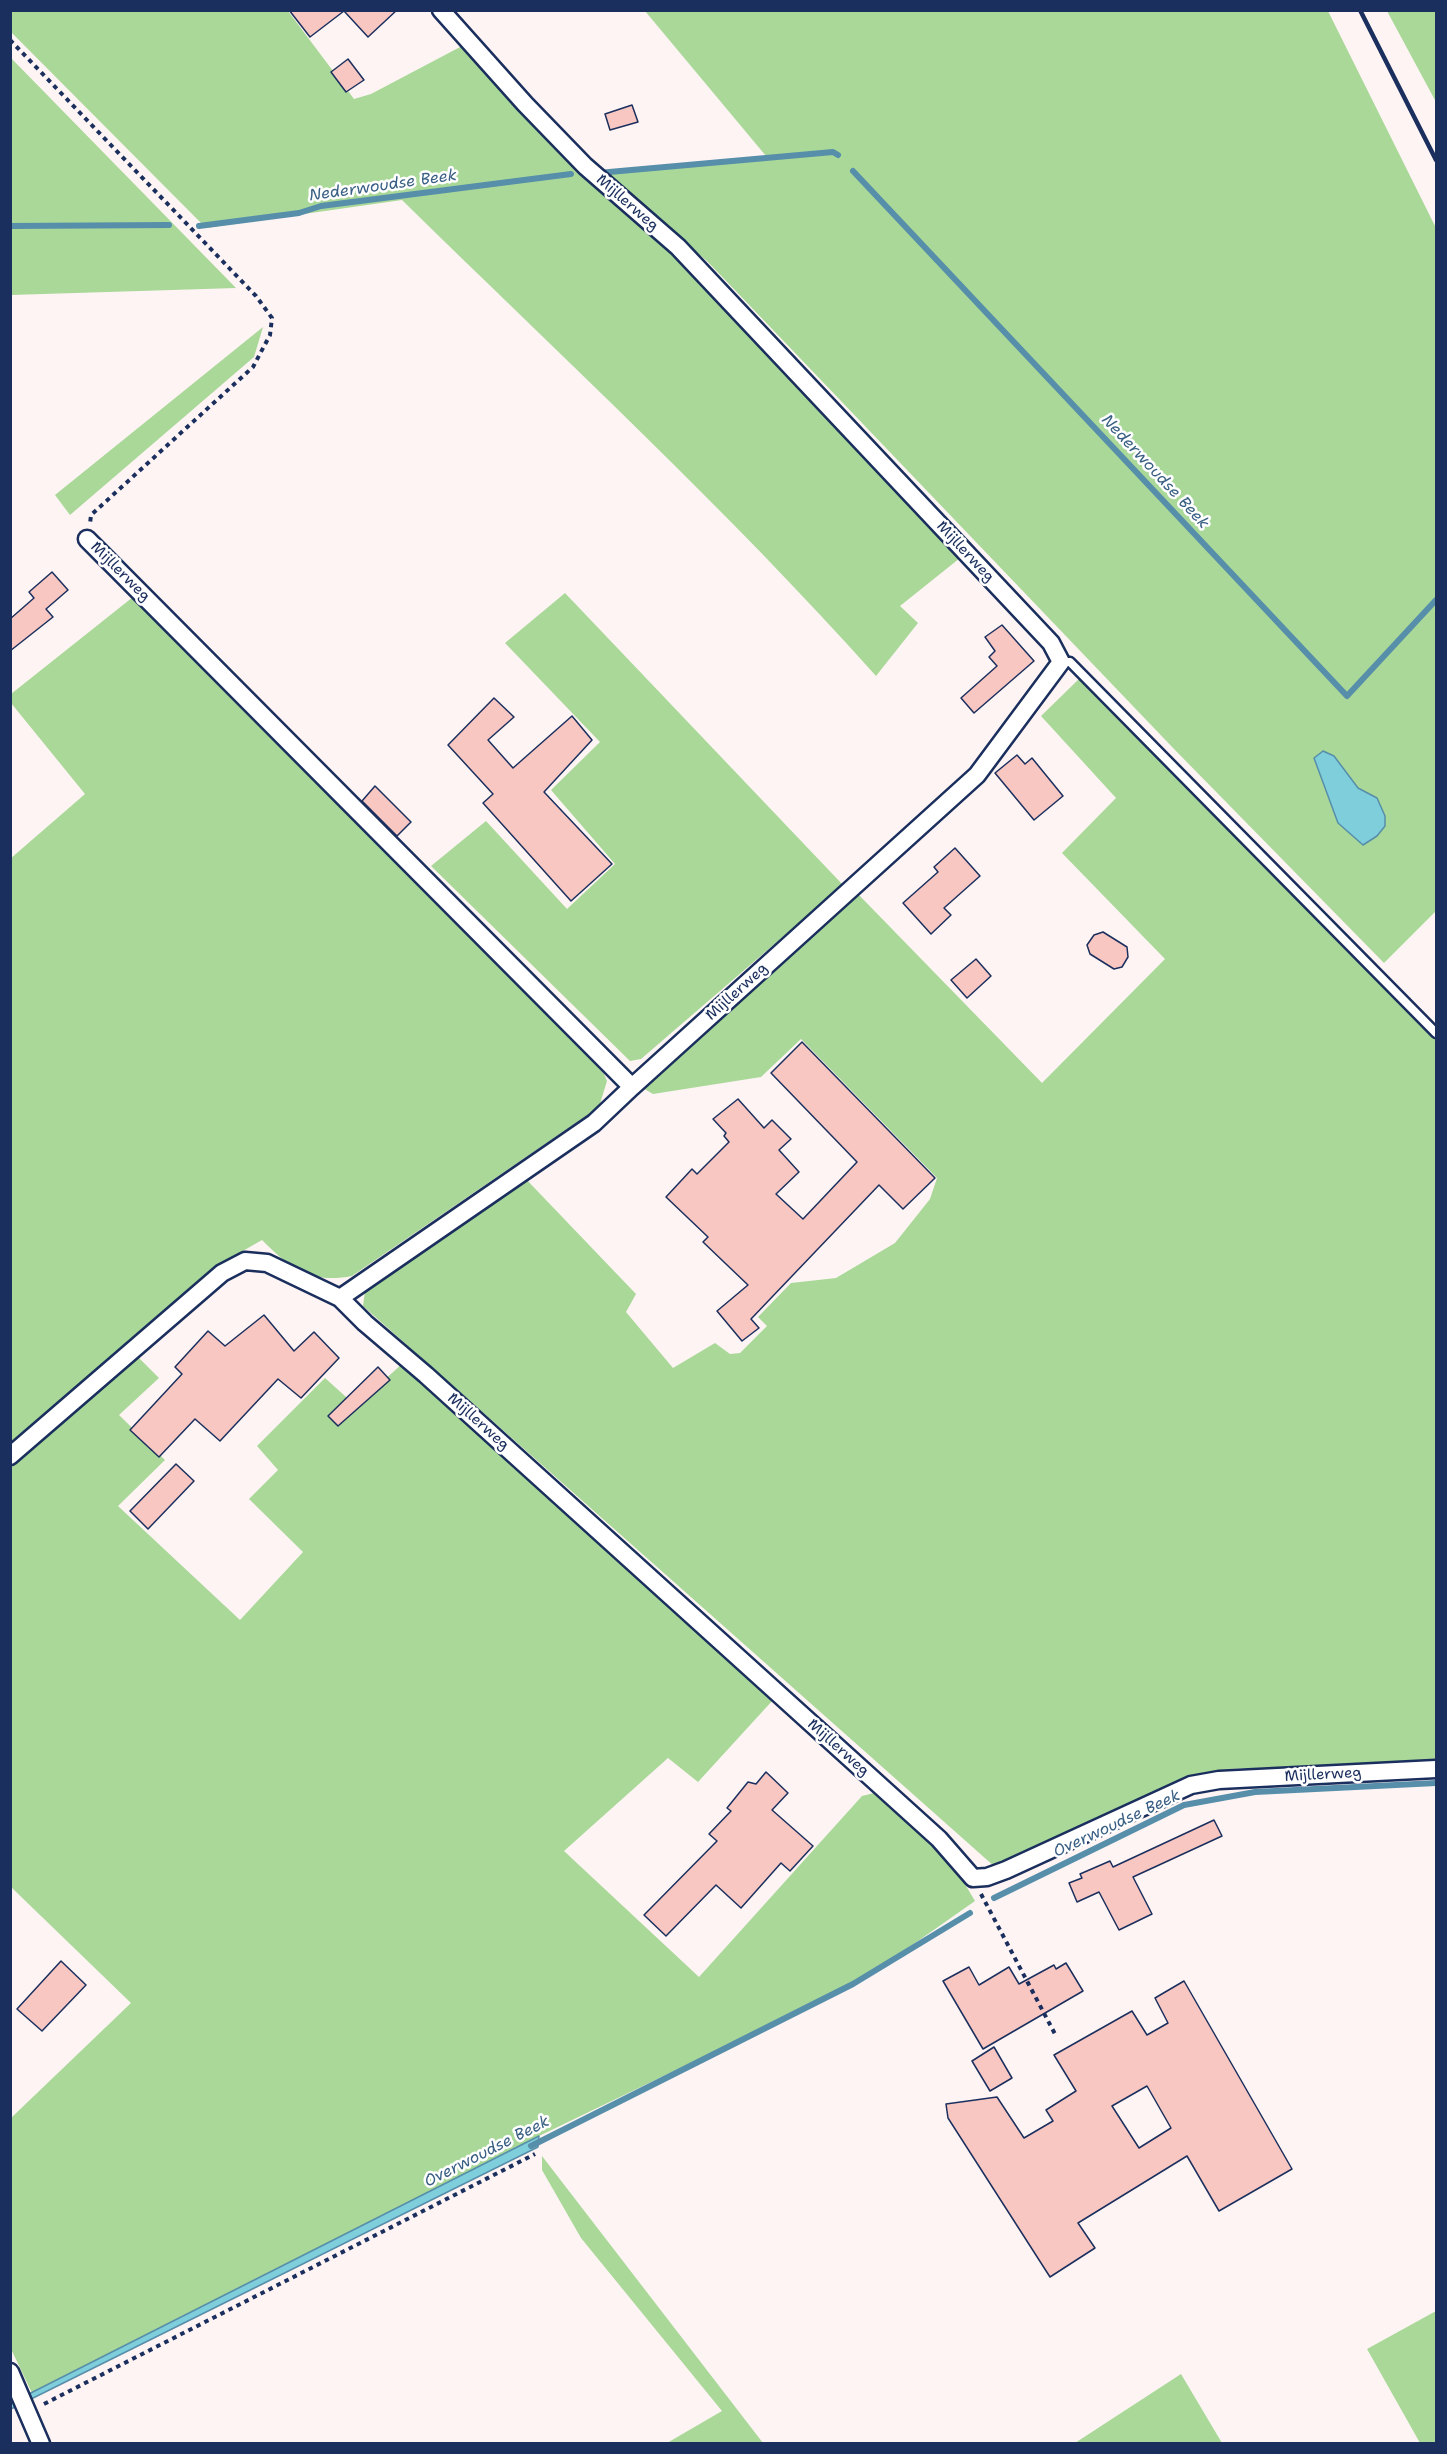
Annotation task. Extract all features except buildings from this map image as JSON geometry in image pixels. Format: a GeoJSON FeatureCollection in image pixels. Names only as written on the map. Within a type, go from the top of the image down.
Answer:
{"type":"FeatureCollection","features":[{"type":"Feature","properties":{"kind":"street","name":"Mijllerweg"},"geometry":{"type":"LineString","coordinates":[[340,1298],[594,1123],[977,775],[1061,662],[1051,643],[678,247],[585,166],[525,104],[441,10]]}},
{"type":"Feature","properties":{"kind":"street","name":"Mijllerweg"},"geometry":{"type":"LineString","coordinates":[[87,539],[632,1087]]}},
{"type":"Feature","properties":{"kind":"street","name":"Mijllerweg"},"geometry":{"type":"LineString","coordinates":[[10,1456],[222,1273],[245,1261],[267,1263],[340,1298],[364,1323],[426,1375],[939,1839],[973,1878],[987,1877],[1006,1870],[1191,1785],[1219,1780],[1437,1769]]}},
{"type":"Feature","properties":{"kind":"street"},"geometry":{"type":"LineString","coordinates":[[10,2372],[41,2444]]}},
{"type":"Feature","properties":{"kind":"lane"},"geometry":{"type":"LineString","coordinates":[[1061,662],[1070,662],[1437,1033]]}},
{"type":"Feature","properties":{"kind":"path","name":"Mijllerweg"},"geometry":{"type":"LineString","coordinates":[[10,40],[256,296],[272,318],[270,334],[253,367],[91,515],[87,539]]}},
{"type":"Feature","properties":{"kind":"path"},"geometry":{"type":"LineString","coordinates":[[981,1893],[1055,2034]]}},
{"type":"Feature","properties":{"kind":"path"},"geometry":{"type":"LineString","coordinates":[[27,2411],[535,2154]]}},
{"type":"Feature","properties":{"kind":"green space"},"geometry":{"type":"Polygon","coordinates":[[[10,11],[288,11],[354,99],[371,94],[462,46],[528,121],[583,174],[643,225],[965,554],[900,606],[918,623],[876,676],[702,493],[402,200],[206,228],[11,32],[10,11]]]}},
{"type":"Feature","properties":{"kind":"green space"},"geometry":{"type":"Polygon","coordinates":[[[645,11],[1328,11],[1436,228],[1436,911],[1384,963],[1175,750],[707,261],[601,173],[766,156],[645,11]],[[1334,756],[1314,758],[1338,823],[1377,798],[1358,788],[1334,756]]]}},
{"type":"Feature","properties":{"kind":"green space"},"geometry":{"type":"Polygon","coordinates":[[[1387,11],[1436,11],[1436,102],[1387,11]]]}},
{"type":"Feature","properties":{"kind":"green space"},"geometry":{"type":"Polygon","coordinates":[[[11,58],[236,288],[11,295],[11,58]]]}},
{"type":"Feature","properties":{"kind":"green space"},"geometry":{"type":"Polygon","coordinates":[[[263,327],[254,357],[70,515],[55,495],[263,327]]]}},
{"type":"Feature","properties":{"kind":"green space"},"geometry":{"type":"Polygon","coordinates":[[[565,593],[843,885],[641,1059],[630,1061],[431,866],[486,821],[567,909],[615,864],[551,790],[600,742],[505,643],[565,593]]]}},
{"type":"Feature","properties":{"kind":"green space"},"geometry":{"type":"Polygon","coordinates":[[[133,597],[552,1018],[604,1074],[607,1081],[599,1107],[352,1276],[324,1278],[302,1272],[282,1259],[262,1240],[227,1260],[11,1445],[10,859],[85,794],[11,703],[11,694],[133,597]]]}},
{"type":"Feature","properties":{"kind":"green space"},"geometry":{"type":"Polygon","coordinates":[[[1081,677],[1436,1038],[1436,1762],[1226,1769],[1185,1777],[995,1867],[363,1306],[365,1291],[523,1176],[636,1294],[626,1312],[673,1368],[715,1343],[730,1354],[740,1353],[767,1326],[758,1317],[791,1283],[836,1278],[895,1243],[930,1199],[937,1178],[801,1039],[761,1077],[653,1094],[641,1087],[857,893],[1042,1083],[1165,959],[1062,853],[1116,798],[1041,716],[1081,677]]]}},
{"type":"Feature","properties":{"kind":"green space"},"geometry":{"type":"Polygon","coordinates":[[[137,1356],[159,1378],[119,1415],[165,1460],[118,1506],[240,1620],[303,1552],[249,1499],[278,1470],[257,1446],[325,1378],[356,1406],[404,1362],[773,1700],[698,1782],[668,1758],[564,1851],[699,1977],[862,1796],[878,1792],[908,1818],[943,1854],[975,1901],[861,1981],[539,2136],[32,2393],[11,2349],[11,2118],[131,2003],[11,1887],[11,1464],[137,1356]]]}},
{"type":"Feature","properties":{"kind":"green space"},"geometry":{"type":"Polygon","coordinates":[[[542,2156],[763,2443],[667,2443],[722,2411],[581,2238],[542,2170],[542,2156]]]}},
{"type":"Feature","properties":{"kind":"green space"},"geometry":{"type":"Polygon","coordinates":[[[1436,2311],[1436,2443],[1420,2443],[1367,2349],[1436,2311]]]}},
{"type":"Feature","properties":{"kind":"green space"},"geometry":{"type":"Polygon","coordinates":[[[1181,2374],[1222,2443],[1075,2443],[1181,2374]]]}},
{"type":"Feature","properties":{"kind":"water"},"geometry":{"type":"Polygon","coordinates":[[[1323,751],[1334,756],[1358,788],[1377,798],[1385,816],[1385,826],[1377,836],[1363,845],[1338,823],[1314,758],[1323,751]]]}},
{"type":"Feature","properties":{"kind":"water"},"geometry":{"type":"Polygon","coordinates":[[[539,2136],[538,2147],[11,2409],[11,2403],[539,2136]]]}},
{"type":"Feature","properties":{"kind":"waterway","name":"Nederwoudse Beek"},"geometry":{"type":"LineString","coordinates":[[598,173],[833,152],[838,155]]}},
{"type":"Feature","properties":{"kind":"waterway","name":"Nederwoudse Beek"},"geometry":{"type":"LineString","coordinates":[[853,171],[1347,696],[1436,600]]}},
{"type":"Feature","properties":{"kind":"waterway","name":"Nederwoudse Beek"},"geometry":{"type":"LineString","coordinates":[[199,226],[299,213],[321,206],[571,174]]}},
{"type":"Feature","properties":{"kind":"waterway","name":"Nederwoudse Beek"},"geometry":{"type":"LineString","coordinates":[[10,226],[169,225]]}},
{"type":"Feature","properties":{"kind":"waterway","name":"Overwoudse Beek"},"geometry":{"type":"LineString","coordinates":[[994,1898],[1184,1805],[1255,1792],[1436,1783]]}},
{"type":"Feature","properties":{"kind":"waterway","name":"Overwoudse Beek"},"geometry":{"type":"LineString","coordinates":[[531,2146],[853,1984],[970,1913]]}},
{"type":"Feature","properties":{"kind":"railway"},"geometry":{"type":"LineString","coordinates":[[1360,10],[1436,160]]}}]}
